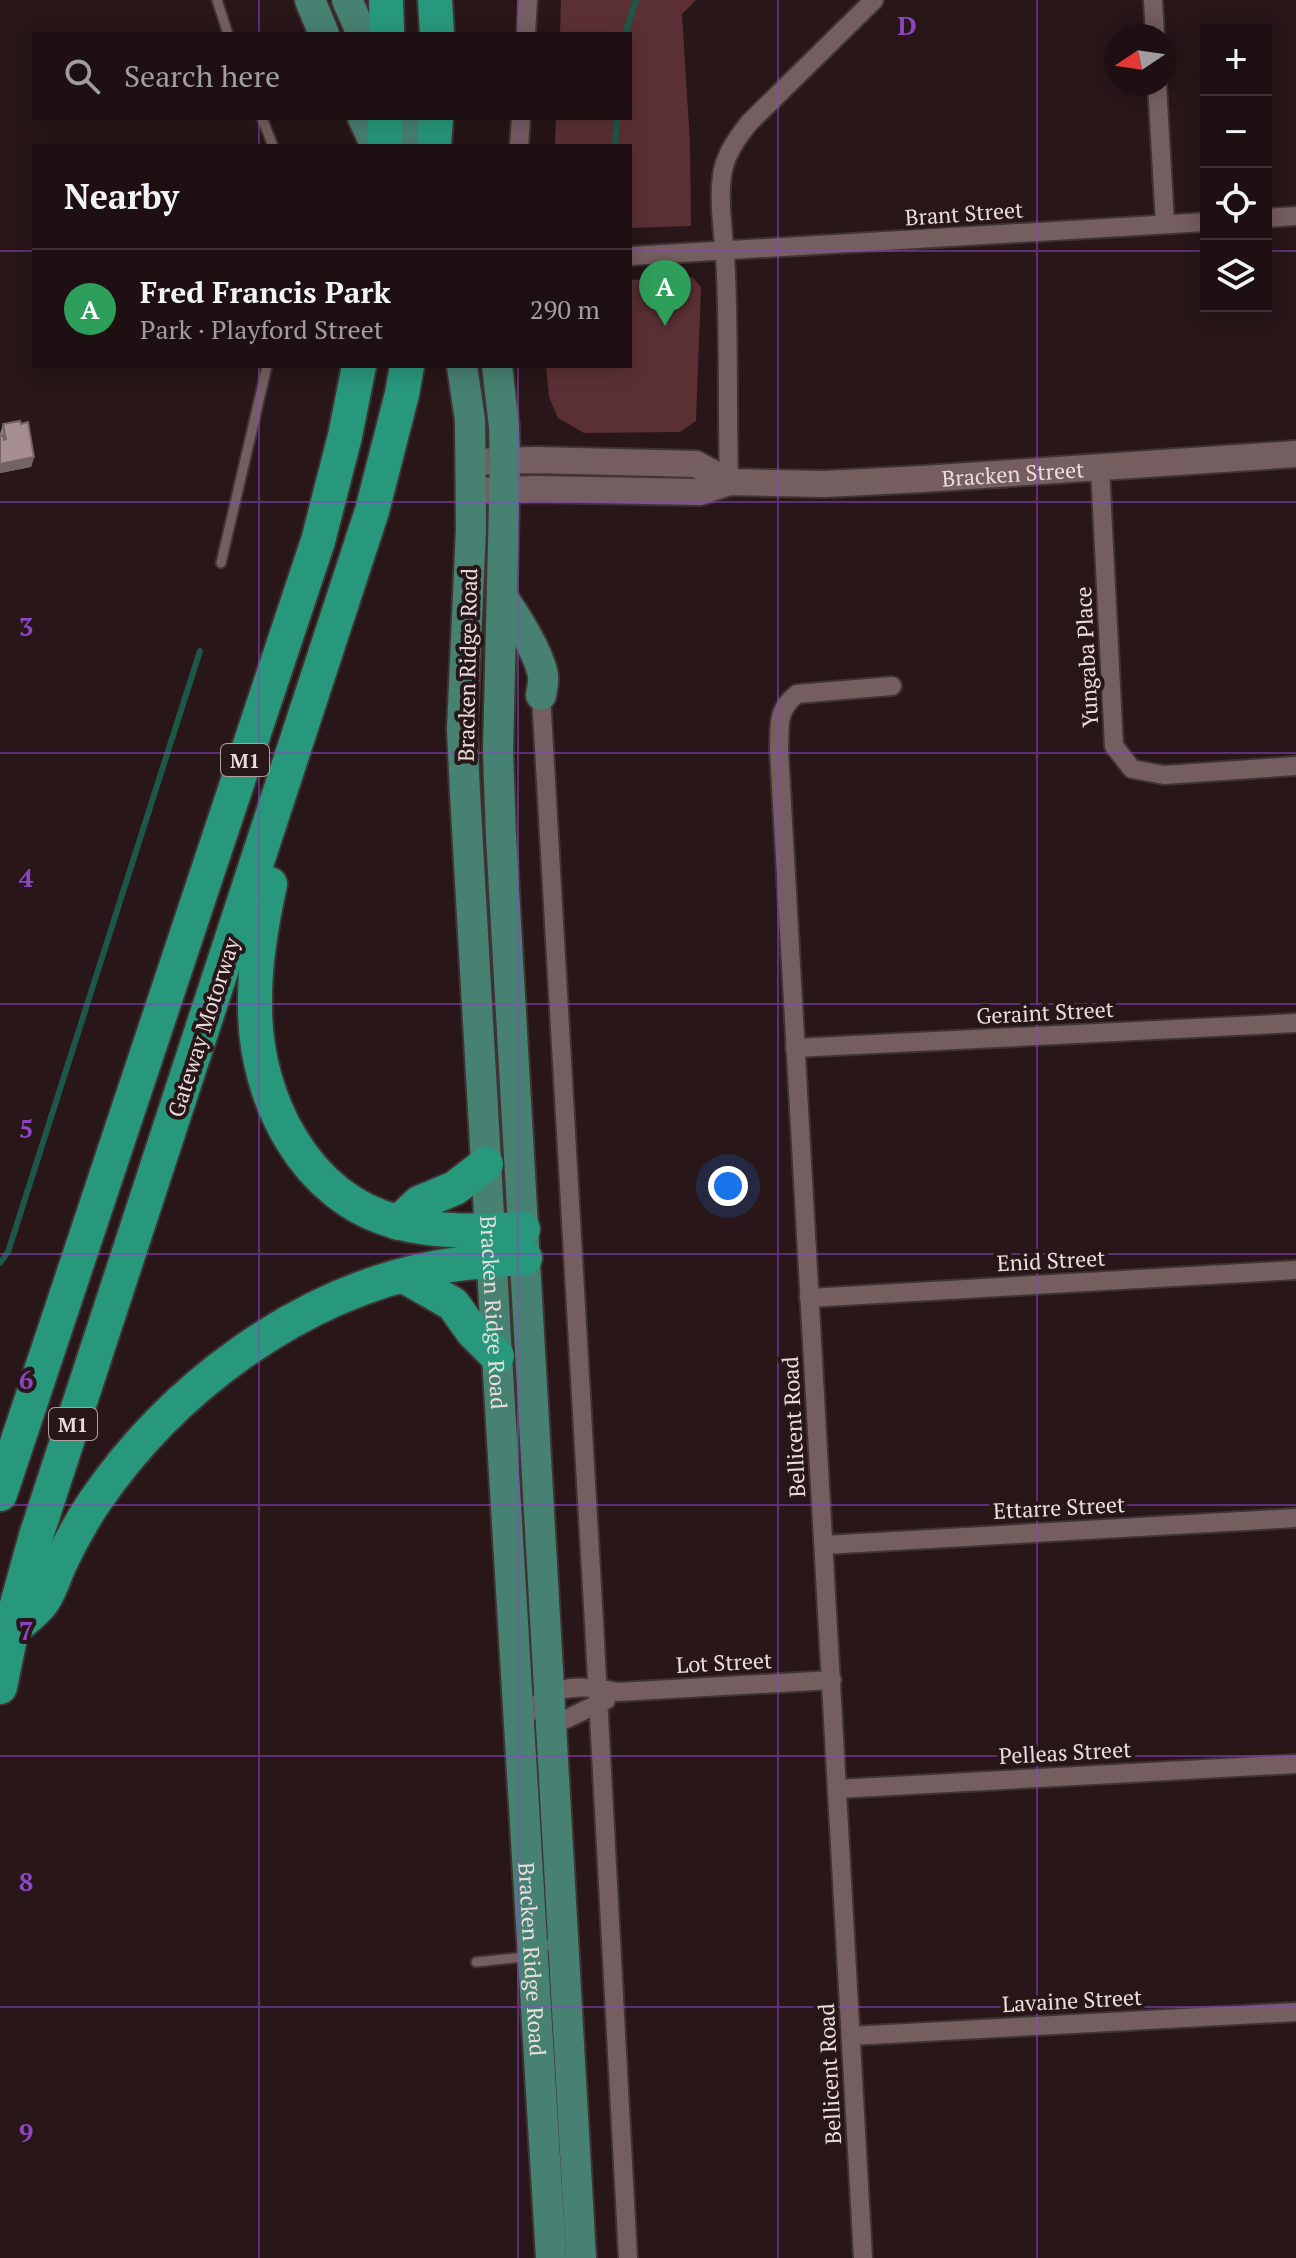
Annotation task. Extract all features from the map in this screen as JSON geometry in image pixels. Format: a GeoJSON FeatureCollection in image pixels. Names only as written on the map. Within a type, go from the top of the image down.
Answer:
{"type":"FeatureCollection","features":[{"type":"Feature","properties":{"kind":"highway"},"geometry":{"type":"LineString","coordinates":[[435,0],[437,32]]}},
{"type":"Feature","properties":{"kind":"highway"},"geometry":{"type":"LineString","coordinates":[[384,144],[385,120]]}},
{"type":"Feature","properties":{"kind":"highway","name":"Gateway Motorway"},"geometry":{"type":"LineString","coordinates":[[0,1494],[318,541],[359,368]]}},
{"type":"Feature","properties":{"kind":"highway","name":"Gateway Motorway"},"geometry":{"type":"LineString","coordinates":[[0,1687],[36,1536],[372,511],[407,368]]}},
{"type":"Feature","properties":{"kind":"highway"},"geometry":{"type":"LineString","coordinates":[[263,844],[271,880],[259,932],[255,1014],[261,1060],[273,1106],[295,1146],[339,1195],[360,1208],[398,1223],[456,1231],[507,1244]]}},
{"type":"Feature","properties":{"kind":"highway"},"geometry":{"type":"LineString","coordinates":[[398,1223],[419,1203],[455,1188],[486,1164]]}},
{"type":"Feature","properties":{"kind":"highway"},"geometry":{"type":"LineString","coordinates":[[12,1630],[42,1604],[65,1553],[92,1506],[127,1458],[194,1389],[248,1347],[293,1320],[350,1293],[507,1244]]}},
{"type":"Feature","properties":{"kind":"highway"},"geometry":{"type":"LineString","coordinates":[[404,1276],[453,1304],[473,1332],[497,1356]]}},
{"type":"Feature","properties":{"kind":"main road"},"geometry":{"type":"LineString","coordinates":[[310,0],[323,32]]}},
{"type":"Feature","properties":{"kind":"main road"},"geometry":{"type":"LineString","coordinates":[[347,0],[380,22]]}},
{"type":"Feature","properties":{"kind":"main road"},"geometry":{"type":"LineString","coordinates":[[364,120],[375,144]]}},
{"type":"Feature","properties":{"kind":"main road"},"geometry":{"type":"LineString","coordinates":[[405,120],[430,134]]}},
{"type":"Feature","properties":{"kind":"main road","name":"Bracken Ridge Road"},"geometry":{"type":"LineString","coordinates":[[462,368],[470,420],[471,529],[462,729],[486,1164],[507,1244],[497,1356],[551,2258]]}},
{"type":"Feature","properties":{"kind":"main road","name":"Bracken Ridge Road"},"geometry":{"type":"LineString","coordinates":[[497,368],[504,427],[505,475],[498,752],[504,903],[507,1244],[552,1728],[581,2258]]}},
{"type":"Feature","properties":{"kind":"main road"},"geometry":{"type":"LineString","coordinates":[[502,597],[519,620],[540,667],[543,680],[541,695]]}},
{"type":"Feature","properties":{"kind":"street"},"geometry":{"type":"LineString","coordinates":[[526,32],[528,0]]}},
{"type":"Feature","properties":{"kind":"street"},"geometry":{"type":"LineString","coordinates":[[729,482],[722,174],[727,157],[749,123],[874,0]]}},
{"type":"Feature","properties":{"kind":"street"},"geometry":{"type":"LineString","coordinates":[[1153,0],[1154,24]]}},
{"type":"Feature","properties":{"kind":"street"},"geometry":{"type":"LineString","coordinates":[[1158,96],[1165,224]]}},
{"type":"Feature","properties":{"kind":"street"},"geometry":{"type":"LineString","coordinates":[[519,144],[521,120]]}},
{"type":"Feature","properties":{"kind":"street"},"geometry":{"type":"LineString","coordinates":[[1272,218],[1296,216]]}},
{"type":"Feature","properties":{"kind":"street","name":"Brant Street"},"geometry":{"type":"LineString","coordinates":[[632,256],[1200,222]]}},
{"type":"Feature","properties":{"kind":"street","name":"Bracken Street"},"geometry":{"type":"LineString","coordinates":[[470,476],[696,464],[729,482],[825,484],[1296,454]]}},
{"type":"Feature","properties":{"kind":"street","name":"Yungaba Place"},"geometry":{"type":"LineString","coordinates":[[1100,468],[1114,746],[1132,769],[1164,775],[1296,766]]}},
{"type":"Feature","properties":{"kind":"street","name":"Bellicent Road"},"geometry":{"type":"LineString","coordinates":[[863,2258],[779,750],[780,718],[786,703],[797,694],[892,686]]}},
{"type":"Feature","properties":{"kind":"street"},"geometry":{"type":"LineString","coordinates":[[541,695],[628,2258]]}},
{"type":"Feature","properties":{"kind":"street","name":"Geraint Street"},"geometry":{"type":"LineString","coordinates":[[795,1048],[1296,1023]]}},
{"type":"Feature","properties":{"kind":"street","name":"Enid Street"},"geometry":{"type":"LineString","coordinates":[[809,1298],[1296,1270]]}},
{"type":"Feature","properties":{"kind":"street","name":"Ettarre Street"},"geometry":{"type":"LineString","coordinates":[[824,1545],[1296,1518]]}},
{"type":"Feature","properties":{"kind":"street","name":"Lot Street"},"geometry":{"type":"LineString","coordinates":[[549,1695],[568,1689],[598,1696],[618,1692],[832,1680]]}},
{"type":"Feature","properties":{"kind":"street"},"geometry":{"type":"LineString","coordinates":[[519,1723],[549,1695]]}},
{"type":"Feature","properties":{"kind":"street"},"geometry":{"type":"LineString","coordinates":[[552,1728],[598,1696]]}},
{"type":"Feature","properties":{"kind":"street","name":"Pelleas Street"},"geometry":{"type":"LineString","coordinates":[[837,1789],[1296,1764]]}},
{"type":"Feature","properties":{"kind":"street","name":"Lavaine Street"},"geometry":{"type":"LineString","coordinates":[[851,2036],[1296,2012]]}},
{"type":"Feature","properties":{"kind":"lane"},"geometry":{"type":"LineString","coordinates":[[217,0],[227,32]]}},
{"type":"Feature","properties":{"kind":"lane"},"geometry":{"type":"LineString","coordinates":[[263,120],[272,144]]}},
{"type":"Feature","properties":{"kind":"lane"},"geometry":{"type":"LineString","coordinates":[[221,563],[267,368]]}},
{"type":"Feature","properties":{"kind":"lane"},"geometry":{"type":"LineString","coordinates":[[476,1962],[534,1956],[564,1932]]}},
{"type":"Feature","properties":{"kind":"shaded area"},"geometry":{"type":"Polygon","coordinates":[[[561,0],[696,0],[682,14],[690,143],[691,226],[632,228],[632,144],[555,144],[556,120],[632,120],[632,32],[560,32],[561,0]]]}},
{"type":"Feature","properties":{"kind":"shaded area"},"geometry":{"type":"Polygon","coordinates":[[[692,277],[701,287],[696,421],[680,432],[584,433],[558,418],[549,397],[546,368],[632,368],[632,280],[692,277]]]}},
{"type":"Feature","properties":{"kind":"building"},"geometry":{"type":"Polygon","coordinates":[[[666,293],[676,300],[670,310],[659,304],[666,293]]]}},
{"type":"Feature","properties":{"kind":"building"},"geometry":{"type":"Polygon","coordinates":[[[20,421],[21,424],[28,422],[34,457],[0,464],[0,436],[6,439],[3,424],[20,421]]]}},
{"type":"Feature","properties":{"kind":"waterway"},"geometry":{"type":"LineString","coordinates":[[626,32],[636,0]]}},
{"type":"Feature","properties":{"kind":"waterway"},"geometry":{"type":"LineString","coordinates":[[615,144],[617,120]]}},
{"type":"Feature","properties":{"kind":"waterway"},"geometry":{"type":"LineString","coordinates":[[0,1263],[8,1252],[200,651]]}},
{"type":"Feature","properties":{"kind":"place","name":"Fred Francis Park"},"geometry":{"type":"Point","coordinates":[665,326]}}]}
